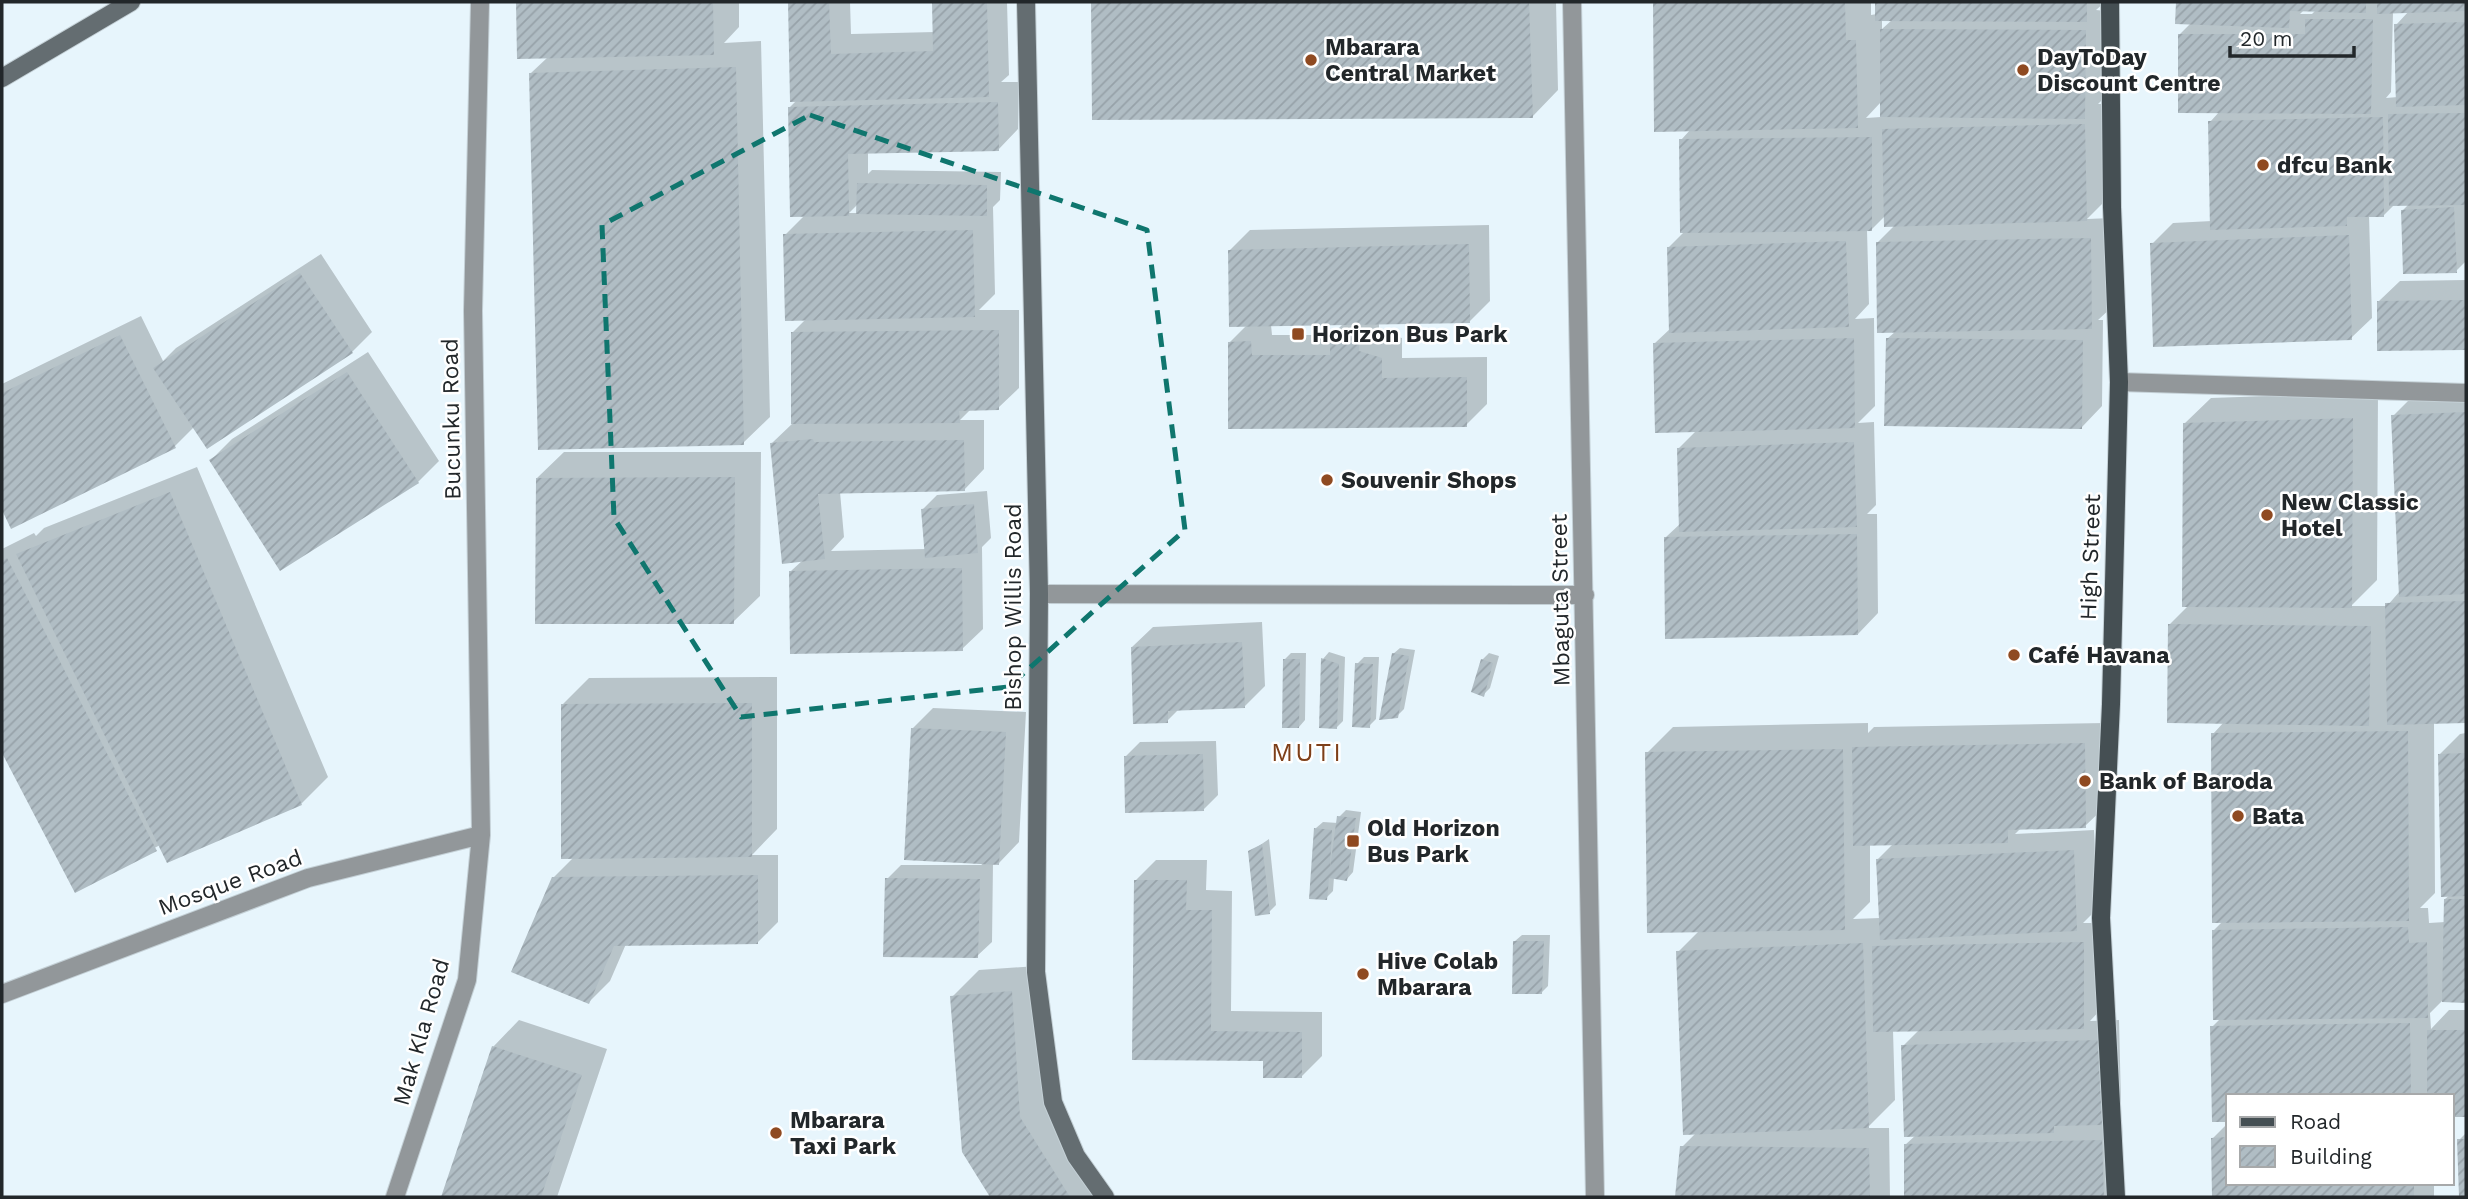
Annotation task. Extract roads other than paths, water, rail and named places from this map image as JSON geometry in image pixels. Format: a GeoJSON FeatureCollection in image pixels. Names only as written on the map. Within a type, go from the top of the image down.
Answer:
{"type":"FeatureCollection","features":[{"type":"Feature","properties":{"kind":"main road"},"geometry":{"type":"LineString","coordinates":[[2,78],[131,2]]}},
{"type":"Feature","properties":{"kind":"main road","name":"Bishop Willis Road"},"geometry":{"type":"LineString","coordinates":[[1026,2],[1040,594],[1036,972],[1053,1102],[1076,1156],[1105,1197]]}},
{"type":"Feature","properties":{"kind":"main road","name":"High Street"},"geometry":{"type":"LineString","coordinates":[[2110,2],[2112,206],[2119,382],[2101,918],[2116,1197]]}},
{"type":"Feature","properties":{"kind":"street","name":"Bucunku Road"},"geometry":{"type":"LineString","coordinates":[[480,2],[474,311],[481,835]]}},
{"type":"Feature","properties":{"kind":"street","name":"Mbaguta Street"},"geometry":{"type":"LineString","coordinates":[[1572,2],[1595,1197]]}},
{"type":"Feature","properties":{"kind":"street"},"geometry":{"type":"LineString","coordinates":[[2119,382],[2466,393]]}},
{"type":"Feature","properties":{"kind":"street"},"geometry":{"type":"LineString","coordinates":[[1040,594],[1584,595]]}},
{"type":"Feature","properties":{"kind":"street","name":"Mosque Road"},"geometry":{"type":"LineString","coordinates":[[2,993],[308,878],[481,835]]}},
{"type":"Feature","properties":{"kind":"street","name":"Mak Kla Road"},"geometry":{"type":"LineString","coordinates":[[396,1197],[467,980],[481,835]]}},
{"type":"Feature","properties":{"kind":"place","name":"Mbarara Central Market"},"geometry":{"type":"Point","coordinates":[1311,60]}},
{"type":"Feature","properties":{"kind":"place","name":"DayToDay Discount Centre"},"geometry":{"type":"Point","coordinates":[2023,70]}},
{"type":"Feature","properties":{"kind":"place","name":"dfcu Bank"},"geometry":{"type":"Point","coordinates":[2263,165]}},
{"type":"Feature","properties":{"kind":"place","name":"Horizon Bus Park"},"geometry":{"type":"Point","coordinates":[1298,334]}},
{"type":"Feature","properties":{"kind":"place","name":"Souvenir Shops"},"geometry":{"type":"Point","coordinates":[1327,480]}},
{"type":"Feature","properties":{"kind":"place","name":"New Classic Hotel"},"geometry":{"type":"Point","coordinates":[2267,515]}},
{"type":"Feature","properties":{"kind":"place","name":"Café Havana"},"geometry":{"type":"Point","coordinates":[2014,655]}},
{"type":"Feature","properties":{"kind":"place","name":"Bank of Baroda"},"geometry":{"type":"Point","coordinates":[2085,781]}},
{"type":"Feature","properties":{"kind":"place","name":"Bata"},"geometry":{"type":"Point","coordinates":[2238,816]}},
{"type":"Feature","properties":{"kind":"place","name":"Old Horizon Bus Park"},"geometry":{"type":"Point","coordinates":[1353,841]}},
{"type":"Feature","properties":{"kind":"place","name":"Hive Colab Mbarara"},"geometry":{"type":"Point","coordinates":[1363,974]}},
{"type":"Feature","properties":{"kind":"place","name":"Mbarara Taxi Park"},"geometry":{"type":"Point","coordinates":[776,1133]}},
{"type":"Feature","properties":{"kind":"district","name":"MUTI"},"geometry":{"type":"Point","coordinates":[1307,752]}}]}
